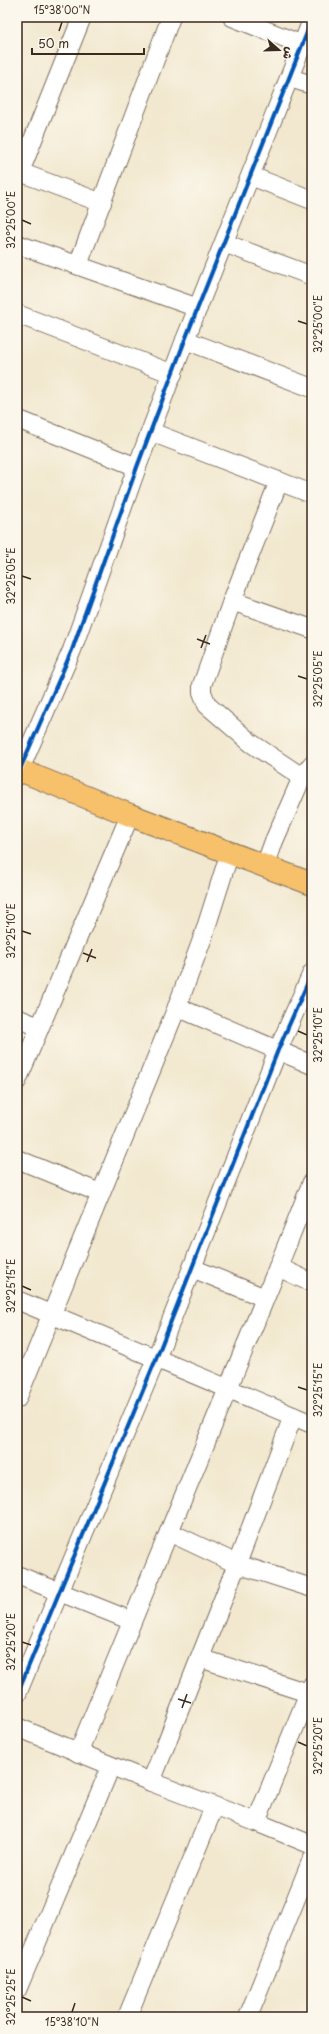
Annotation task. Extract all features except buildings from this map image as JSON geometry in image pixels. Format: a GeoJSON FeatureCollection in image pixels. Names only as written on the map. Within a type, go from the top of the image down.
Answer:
{"type":"FeatureCollection","features":[{"type":"Feature","properties":{"kind":"highway"},"geometry":{"type":"LineString","coordinates":[[18,772],[312,884]]}},
{"type":"Feature","properties":{"kind":"street"},"geometry":{"type":"LineString","coordinates":[[82,17],[18,172],[102,203]]}},
{"type":"Feature","properties":{"kind":"street"},"geometry":{"type":"LineString","coordinates":[[78,265],[171,17]]}},
{"type":"Feature","properties":{"kind":"street"},"geometry":{"type":"LineString","coordinates":[[232,17],[303,45]]}},
{"type":"Feature","properties":{"kind":"street"},"geometry":{"type":"LineString","coordinates":[[18,772],[72,650],[137,467],[185,340],[312,20]]}},
{"type":"Feature","properties":{"kind":"street"},"geometry":{"type":"LineString","coordinates":[[290,78],[312,85]]}},
{"type":"Feature","properties":{"kind":"street"},"geometry":{"type":"LineString","coordinates":[[250,176],[312,200]]}},
{"type":"Feature","properties":{"kind":"street"},"geometry":{"type":"LineString","coordinates":[[224,242],[312,276]]}},
{"type":"Feature","properties":{"kind":"street"},"geometry":{"type":"LineString","coordinates":[[17,244],[198,308]]}},
{"type":"Feature","properties":{"kind":"street"},"geometry":{"type":"LineString","coordinates":[[17,314],[173,374]]}},
{"type":"Feature","properties":{"kind":"street"},"geometry":{"type":"LineString","coordinates":[[185,340],[312,388]]}},
{"type":"Feature","properties":{"kind":"street"},"geometry":{"type":"LineString","coordinates":[[17,419],[137,467]]}},
{"type":"Feature","properties":{"kind":"street"},"geometry":{"type":"LineString","coordinates":[[151,432],[312,494]]}},
{"type":"Feature","properties":{"kind":"street"},"geometry":{"type":"LineString","coordinates":[[265,866],[274,841],[307,770],[251,743],[207,705],[204,699],[202,685],[232,601],[279,481]]}},
{"type":"Feature","properties":{"kind":"street"},"geometry":{"type":"LineString","coordinates":[[232,601],[312,629]]}},
{"type":"Feature","properties":{"kind":"street"},"geometry":{"type":"LineString","coordinates":[[17,1081],[130,815]]}},
{"type":"Feature","properties":{"kind":"street"},"geometry":{"type":"LineString","coordinates":[[17,1399],[177,1007],[203,937],[230,852]]}},
{"type":"Feature","properties":{"kind":"street"},"geometry":{"type":"LineString","coordinates":[[17,1694],[156,1359],[278,1050],[312,973]]}},
{"type":"Feature","properties":{"kind":"street"},"geometry":{"type":"LineString","coordinates":[[177,1007],[312,1065]]}},
{"type":"Feature","properties":{"kind":"street"},"geometry":{"type":"LineString","coordinates":[[17,1018],[39,1027]]}},
{"type":"Feature","properties":{"kind":"street"},"geometry":{"type":"LineString","coordinates":[[17,1159],[100,1193]]}},
{"type":"Feature","properties":{"kind":"street"},"geometry":{"type":"LineString","coordinates":[[78,1752],[312,1182]]}},
{"type":"Feature","properties":{"kind":"street"},"geometry":{"type":"LineString","coordinates":[[278,1267],[312,1283]]}},
{"type":"Feature","properties":{"kind":"street"},"geometry":{"type":"LineString","coordinates":[[192,1268],[265,1298]]}},
{"type":"Feature","properties":{"kind":"street"},"geometry":{"type":"LineString","coordinates":[[17,1300],[312,1424]]}},
{"type":"Feature","properties":{"kind":"street"},"geometry":{"type":"LineString","coordinates":[[151,1782],[238,1564],[293,1416]]}},
{"type":"Feature","properties":{"kind":"street"},"geometry":{"type":"LineString","coordinates":[[169,1532],[238,1564],[312,1588]]}},
{"type":"Feature","properties":{"kind":"street"},"geometry":{"type":"LineString","coordinates":[[17,1575],[132,1621]]}},
{"type":"Feature","properties":{"kind":"street"},"geometry":{"type":"LineString","coordinates":[[200,1658],[310,1689],[256,1822]]}},
{"type":"Feature","properties":{"kind":"street"},"geometry":{"type":"LineString","coordinates":[[17,1727],[111,1766],[312,1845]]}},
{"type":"Feature","properties":{"kind":"street"},"geometry":{"type":"LineString","coordinates":[[17,1990],[111,1766]]}},
{"type":"Feature","properties":{"kind":"street"},"geometry":{"type":"LineString","coordinates":[[127,2017],[214,1807]]}},
{"type":"Feature","properties":{"kind":"street"},"geometry":{"type":"LineString","coordinates":[[248,2017],[312,1859]]}},
{"type":"Feature","properties":{"kind":"cycle path"},"geometry":{"type":"LineString","coordinates":[[17,776],[72,650],[137,467],[185,340],[312,20]]}},
{"type":"Feature","properties":{"kind":"cycle path"},"geometry":{"type":"LineString","coordinates":[[17,1694],[156,1359],[278,1050],[312,973]]}}]}
